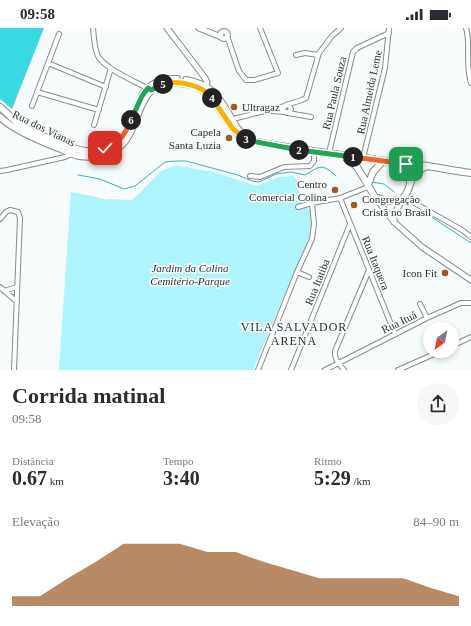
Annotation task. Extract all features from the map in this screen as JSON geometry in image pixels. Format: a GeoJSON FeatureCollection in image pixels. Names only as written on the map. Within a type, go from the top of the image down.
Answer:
{"type":"FeatureCollection","features":[{"type":"Feature","properties":{"kind":"main road"},"geometry":{"type":"LineString","coordinates":[[149,89],[160,80],[168,78],[194,82],[215,94],[229,120],[240,131],[256,142],[343,156],[471,172]]}},
{"type":"Feature","properties":{"kind":"main road","name":"Rua dos Vianas"},"geometry":{"type":"LineString","coordinates":[[0,107],[22,126],[55,142],[78,150],[96,151],[112,146],[121,139],[142,96],[149,89]]}},
{"type":"Feature","properties":{"kind":"main road","name":"Rua dos Vianas"},"geometry":{"type":"LineString","coordinates":[[0,117],[10,125],[42,141],[72,153],[89,157],[100,156],[114,151],[121,146],[130,135],[149,89]]}},
{"type":"Feature","properties":{"kind":"main road"},"geometry":{"type":"LineString","coordinates":[[343,156],[354,164],[374,197],[388,201],[403,198],[409,188],[413,176],[419,170],[428,166]]}},
{"type":"Feature","properties":{"kind":"main road"},"geometry":{"type":"LineString","coordinates":[[368,186],[373,172],[383,161]]}},
{"type":"Feature","properties":{"kind":"main road"},"geometry":{"type":"LineString","coordinates":[[400,163],[408,173],[410,183]]}},
{"type":"Feature","properties":{"kind":"street"},"geometry":{"type":"LineString","coordinates":[[93,28],[97,55],[102,61],[111,68],[149,89]]}},
{"type":"Feature","properties":{"kind":"street"},"geometry":{"type":"LineString","coordinates":[[167,28],[205,78],[207,82],[205,88]]}},
{"type":"Feature","properties":{"kind":"street"},"geometry":{"type":"LineString","coordinates":[[170,28],[172,34]]}},
{"type":"Feature","properties":{"kind":"street"},"geometry":{"type":"LineString","coordinates":[[199,28],[221,37],[221,34],[225,32],[238,71],[244,78],[250,80],[278,73],[260,28]]}},
{"type":"Feature","properties":{"kind":"street"},"geometry":{"type":"LineString","coordinates":[[229,120],[286,105],[306,98],[318,55],[328,41],[341,28]]}},
{"type":"Feature","properties":{"kind":"street","name":"Rua Almeida Leme"},"geometry":{"type":"LineString","coordinates":[[364,158],[386,68],[389,28]]}},
{"type":"Feature","properties":{"kind":"street"},"geometry":{"type":"LineString","coordinates":[[466,28],[469,42],[468,63],[471,83]]}},
{"type":"Feature","properties":{"kind":"street","name":"Rua Paula Souza"},"geometry":{"type":"LineString","coordinates":[[329,153],[353,52],[357,48],[388,33]]}},
{"type":"Feature","properties":{"kind":"street"},"geometry":{"type":"LineString","coordinates":[[32,106],[58,34]]}},
{"type":"Feature","properties":{"kind":"street"},"geometry":{"type":"LineString","coordinates":[[296,55],[305,53],[318,55]]}},
{"type":"Feature","properties":{"kind":"street"},"geometry":{"type":"LineString","coordinates":[[48,63],[106,87]]}},
{"type":"Feature","properties":{"kind":"street"},"geometry":{"type":"LineString","coordinates":[[94,125],[111,68]]}},
{"type":"Feature","properties":{"kind":"street"},"geometry":{"type":"LineString","coordinates":[[37,92],[99,110]]}},
{"type":"Feature","properties":{"kind":"street"},"geometry":{"type":"LineString","coordinates":[[286,105],[291,109],[287,112]]}},
{"type":"Feature","properties":{"kind":"street"},"geometry":{"type":"LineString","coordinates":[[268,110],[311,117]]}},
{"type":"Feature","properties":{"kind":"street"},"geometry":{"type":"LineString","coordinates":[[250,176],[260,177],[284,167],[310,166],[314,161],[314,151]]}},
{"type":"Feature","properties":{"kind":"street"},"geometry":{"type":"LineString","coordinates":[[0,170],[8,170],[65,157],[72,153]]}},
{"type":"Feature","properties":{"kind":"street"},"geometry":{"type":"LineString","coordinates":[[298,207],[340,198],[368,186]]}},
{"type":"Feature","properties":{"kind":"street"},"geometry":{"type":"LineString","coordinates":[[374,197],[394,222],[424,249],[471,280]]}},
{"type":"Feature","properties":{"kind":"street","name":"Rua Itaquera"},"geometry":{"type":"LineString","coordinates":[[340,198],[395,334]]}},
{"type":"Feature","properties":{"kind":"street"},"geometry":{"type":"LineString","coordinates":[[394,222],[394,215],[403,198],[462,230],[471,237]]}},
{"type":"Feature","properties":{"kind":"street"},"geometry":{"type":"LineString","coordinates":[[258,370],[313,234],[314,224],[312,203]]}},
{"type":"Feature","properties":{"kind":"street"},"geometry":{"type":"LineString","coordinates":[[0,219],[10,210],[16,211],[20,215],[14,370]]}},
{"type":"Feature","properties":{"kind":"street","name":"Rua Itatiba"},"geometry":{"type":"LineString","coordinates":[[291,370],[350,224]]}},
{"type":"Feature","properties":{"kind":"street"},"geometry":{"type":"LineString","coordinates":[[344,370],[337,363],[334,355],[335,351],[369,270]]}},
{"type":"Feature","properties":{"kind":"street"},"geometry":{"type":"LineString","coordinates":[[297,272],[309,277]]}},
{"type":"Feature","properties":{"kind":"street"},"geometry":{"type":"LineString","coordinates":[[0,287],[17,302]]}},
{"type":"Feature","properties":{"kind":"street"},"geometry":{"type":"LineString","coordinates":[[4,291],[18,287]]}},
{"type":"Feature","properties":{"kind":"street","name":"Rua Ituá"},"geometry":{"type":"LineString","coordinates":[[325,370],[427,318],[461,304],[471,303]]}},
{"type":"Feature","properties":{"kind":"street"},"geometry":{"type":"LineString","coordinates":[[420,304],[427,318]]}},
{"type":"Feature","properties":{"kind":"street"},"geometry":{"type":"LineString","coordinates":[[459,343],[471,337]]}},
{"type":"Feature","properties":{"kind":"street"},"geometry":{"type":"LineString","coordinates":[[398,370],[425,358]]}},
{"type":"Feature","properties":{"kind":"green space","name":"Jardim da Colina Cemitério-Parque"},"geometry":{"type":"Polygon","coordinates":[[[176,165],[217,173],[257,186],[279,177],[294,176],[297,181],[301,198],[312,214],[311,231],[306,245],[253,370],[59,370],[71,192],[107,200],[131,200],[138,195],[161,171],[176,165]]]}},
{"type":"Feature","properties":{"kind":"shaded area"},"geometry":{"type":"Polygon","coordinates":[[[0,28],[44,28],[12,109],[0,99],[0,28]]]}},
{"type":"Feature","properties":{"kind":"waterway"},"geometry":{"type":"LineString","coordinates":[[78,175],[100,179],[124,189],[135,186],[165,162],[186,161],[259,182],[276,174],[291,172],[305,175],[317,168],[323,167],[336,176]]}},
{"type":"Feature","properties":{"kind":"waterway"},"geometry":{"type":"LineString","coordinates":[[371,182],[384,184],[394,192]]}},
{"type":"Feature","properties":{"kind":"waterway"},"geometry":{"type":"LineString","coordinates":[[430,216],[471,243]]}},
{"type":"Feature","properties":{"kind":"place","name":"Ultragaz"},"geometry":{"type":"Point","coordinates":[234,107]}},
{"type":"Feature","properties":{"kind":"place","name":"Capela Santa Luzia"},"geometry":{"type":"Point","coordinates":[229,138]}},
{"type":"Feature","properties":{"kind":"place","name":"Centro Comercial Colina"},"geometry":{"type":"Point","coordinates":[335,190]}},
{"type":"Feature","properties":{"kind":"place","name":"Congregação Cristã no Brasil"},"geometry":{"type":"Point","coordinates":[354,205]}},
{"type":"Feature","properties":{"kind":"place","name":"Icon Fit"},"geometry":{"type":"Point","coordinates":[445,273]}},
{"type":"Feature","properties":{"kind":"district","name":"VILA SALVADOR ARENA"},"geometry":{"type":"Point","coordinates":[294,334]}},
{"type":"Feature","properties":{"kind":"route"},"geometry":{"type":"LineString","coordinates":[[105,148],[117,143],[124,135],[142,96],[148,88],[151,90],[163,84],[172,82],[191,85],[205,90],[218,105],[237,134],[251,141],[298,150],[406,164]]}}]}
